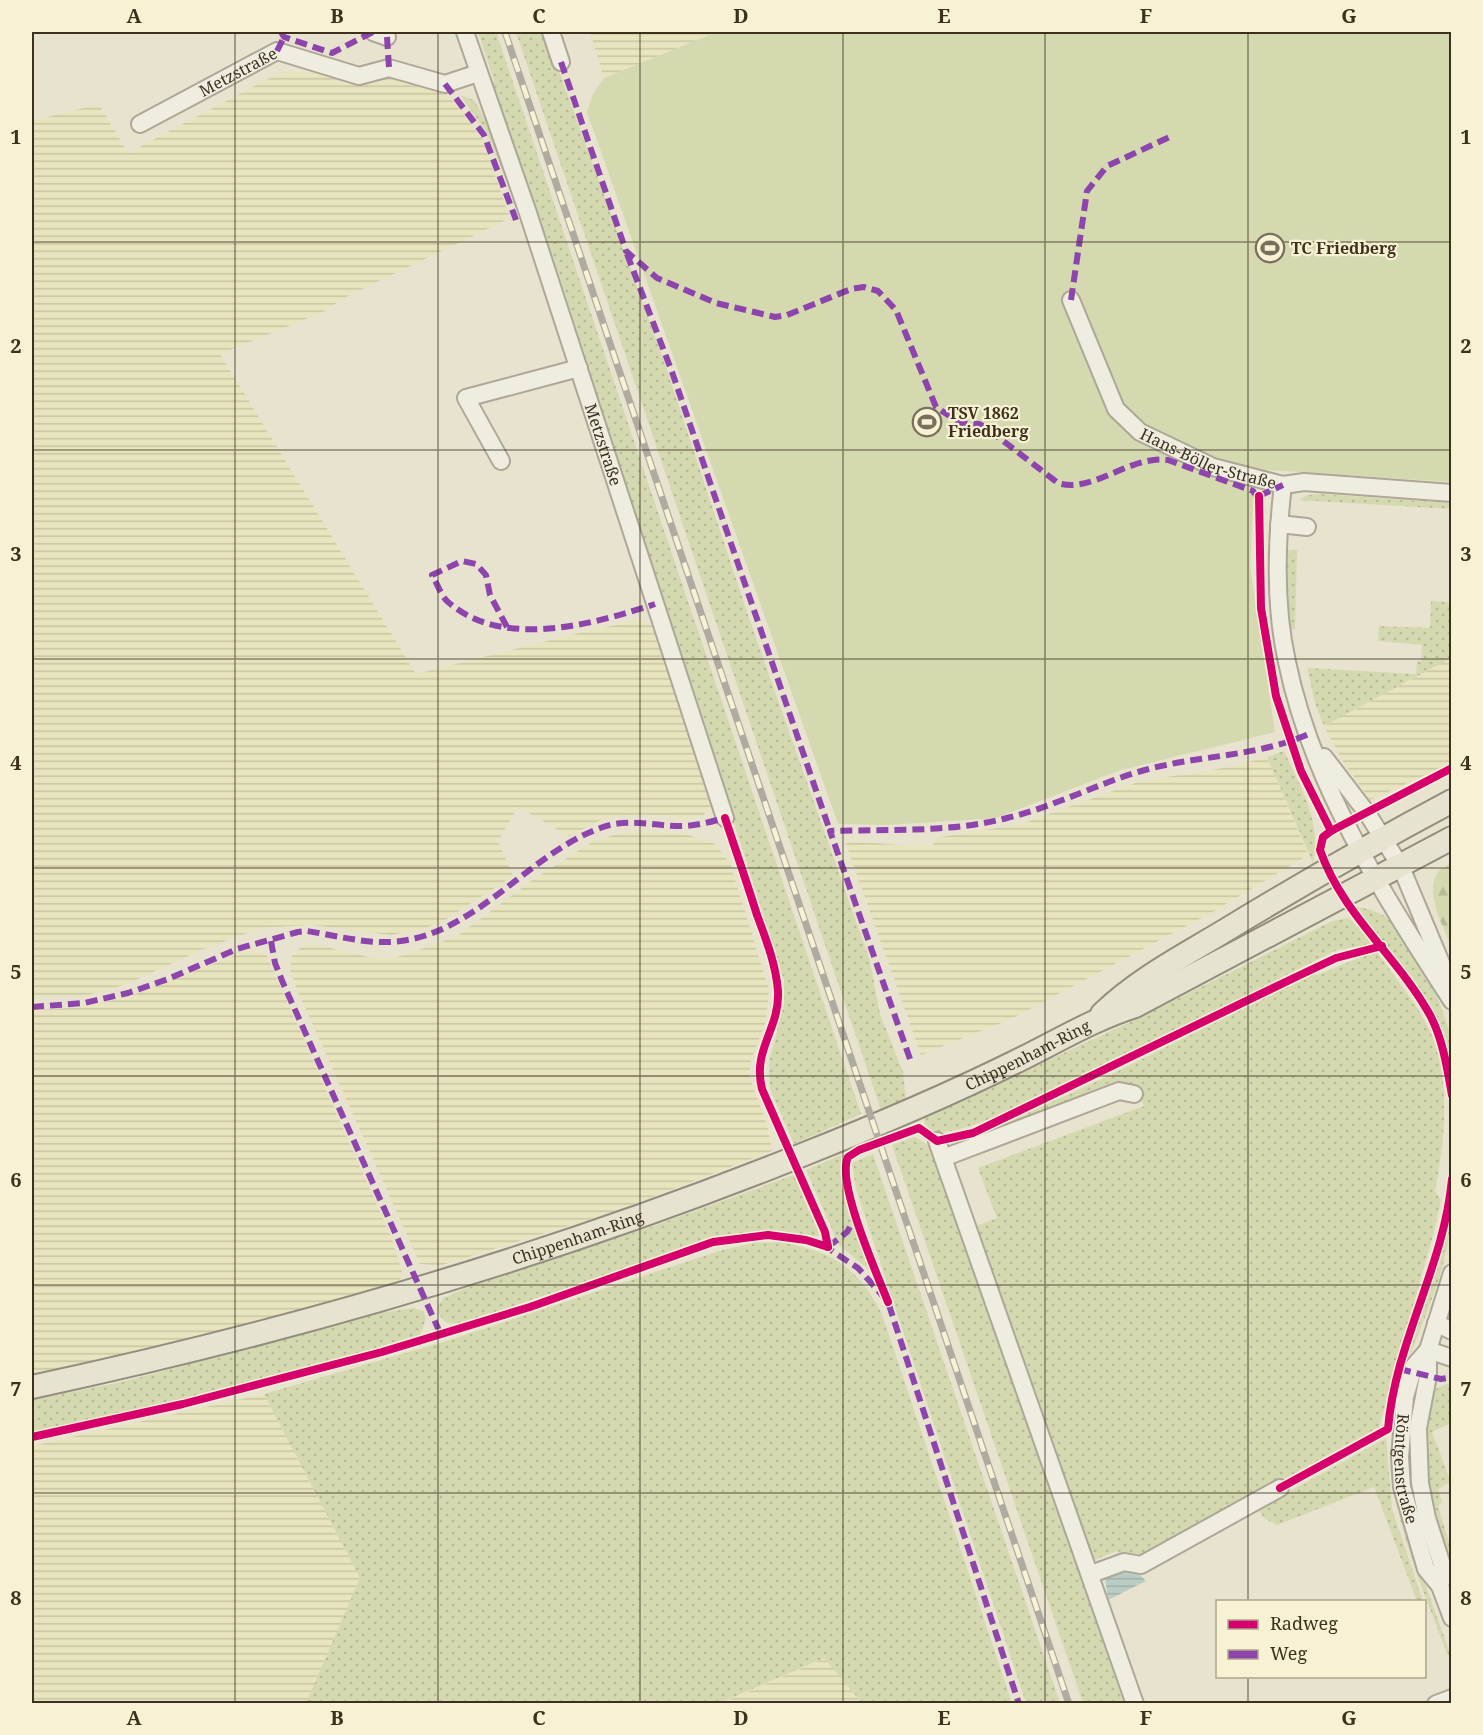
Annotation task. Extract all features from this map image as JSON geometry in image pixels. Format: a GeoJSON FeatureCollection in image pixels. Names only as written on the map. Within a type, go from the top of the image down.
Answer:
{"type":"FeatureCollection","features":[{"type":"Feature","properties":{"kind":"main road","name":"Chippenham-Ring"},"geometry":{"type":"LineString","coordinates":[[1099,1018],[1125,992],[1362,850],[1452,801]]}},
{"type":"Feature","properties":{"kind":"main road","name":"Chippenham-Ring"},"geometry":{"type":"LineString","coordinates":[[32,1387],[159,1359],[358,1306],[492,1266],[616,1224],[801,1156],[915,1108],[1013,1063],[1099,1018],[1135,1006],[1200,974],[1452,838]]}},
{"type":"Feature","properties":{"kind":"street","name":"Metzstraße"},"geometry":{"type":"LineString","coordinates":[[465,32],[528,213],[725,818]]}},
{"type":"Feature","properties":{"kind":"street"},"geometry":{"type":"LineString","coordinates":[[551,32],[561,62]]}},
{"type":"Feature","properties":{"kind":"street","name":"Metzstraße"},"geometry":{"type":"LineString","coordinates":[[140,124],[277,51],[358,76],[389,68],[445,84],[478,73]]}},
{"type":"Feature","properties":{"kind":"street","name":"Hans-Böller-Straße"},"geometry":{"type":"LineString","coordinates":[[1071,300],[1116,409],[1140,432],[1213,466],[1283,485],[1278,524],[1277,573],[1284,647],[1293,690],[1316,759],[1378,879]]}},
{"type":"Feature","properties":{"kind":"street"},"geometry":{"type":"LineString","coordinates":[[501,461],[466,398],[579,368]]}},
{"type":"Feature","properties":{"kind":"street"},"geometry":{"type":"LineString","coordinates":[[1283,485],[1304,482],[1452,493]]}},
{"type":"Feature","properties":{"kind":"street"},"geometry":{"type":"LineString","coordinates":[[1278,524],[1307,527]]}},
{"type":"Feature","properties":{"kind":"street","name":"Hans-Böller-Straße"},"geometry":{"type":"LineString","coordinates":[[1309,734],[1401,867]]}},
{"type":"Feature","properties":{"kind":"street"},"geometry":{"type":"LineString","coordinates":[[1401,867],[1452,989]]}},
{"type":"Feature","properties":{"kind":"street"},"geometry":{"type":"LineString","coordinates":[[1378,879],[1452,1001]]}},
{"type":"Feature","properties":{"kind":"street"},"geometry":{"type":"LineString","coordinates":[[943,1158],[1119,1091],[1134,1094]]}},
{"type":"Feature","properties":{"kind":"street"},"geometry":{"type":"LineString","coordinates":[[937,1141],[1135,1704]]}},
{"type":"Feature","properties":{"kind":"street","name":"Röntgenstraße"},"geometry":{"type":"LineString","coordinates":[[1452,1273],[1428,1350],[1414,1366],[1409,1381],[1405,1397],[1400,1457],[1409,1516],[1426,1569],[1440,1586],[1452,1618]]}},
{"type":"Feature","properties":{"kind":"street"},"geometry":{"type":"LineString","coordinates":[[1436,1323],[1452,1331]]}},
{"type":"Feature","properties":{"kind":"street"},"geometry":{"type":"LineString","coordinates":[[1428,1350],[1452,1358]]}},
{"type":"Feature","properties":{"kind":"street"},"geometry":{"type":"LineString","coordinates":[[1090,1574],[1124,1562],[1141,1565],[1280,1488]]}},
{"type":"Feature","properties":{"kind":"street"},"geometry":{"type":"LineString","coordinates":[[1436,1704],[1452,1698]]}},
{"type":"Feature","properties":{"kind":"shaded area"},"geometry":{"type":"Polygon","coordinates":[[[590,32],[717,32],[604,78],[590,32]]]}},
{"type":"Feature","properties":{"kind":"shaded area"},"geometry":{"type":"Polygon","coordinates":[[[281,72],[388,75],[448,95],[482,139],[509,215],[504,221],[344,298],[323,312],[220,354],[416,674],[587,631],[640,620],[652,625],[661,637],[711,796],[711,806],[702,816],[687,820],[665,815],[620,816],[603,819],[569,836],[518,807],[498,841],[513,876],[447,919],[424,929],[390,935],[311,925],[261,928],[201,950],[127,984],[84,996],[32,996],[32,121],[99,104],[128,153],[281,72]]]}},
{"type":"Feature","properties":{"kind":"shaded area"},"geometry":{"type":"Polygon","coordinates":[[[1451,658],[1451,763],[1370,800],[1341,758],[1324,726],[1451,658]]]}},
{"type":"Feature","properties":{"kind":"shaded area"},"geometry":{"type":"Polygon","coordinates":[[[1267,757],[1308,855],[1211,913],[1011,1019],[921,1055],[845,841],[933,847],[935,838],[1021,824],[1141,781],[1230,767],[1267,757]]]}},
{"type":"Feature","properties":{"kind":"shaded area"},"geometry":{"type":"Polygon","coordinates":[[[650,831],[688,835],[715,844],[730,863],[769,990],[766,1021],[751,1061],[749,1075],[767,1125],[772,1151],[616,1211],[439,1266],[420,1264],[295,985],[290,969],[292,956],[301,947],[313,944],[368,957],[391,959],[439,943],[460,934],[535,878],[594,841],[620,833],[650,831]]]}},
{"type":"Feature","properties":{"kind":"shaded area"},"geometry":{"type":"Polygon","coordinates":[[[248,950],[266,954],[392,1239],[403,1275],[399,1281],[383,1289],[223,1333],[32,1378],[32,1010],[85,1007],[130,996],[248,950]]]}},
{"type":"Feature","properties":{"kind":"shaded area"},"geometry":{"type":"Polygon","coordinates":[[[264,1394],[360,1578],[306,1703],[32,1703],[32,1446],[264,1394]]]}},
{"type":"Feature","properties":{"kind":"shaded area"},"geometry":{"type":"Polygon","coordinates":[[[1117,1570],[1138,1573],[1146,1581],[1108,1600],[1105,1577],[1117,1570]]]}},
{"type":"Feature","properties":{"kind":"shaded area"},"geometry":{"type":"Polygon","coordinates":[[[825,1658],[862,1703],[720,1704],[825,1658]]]}},
{"type":"Feature","properties":{"kind":"green space"},"geometry":{"type":"Polygon","coordinates":[[[478,32],[496,32],[861,1114],[794,1144],[770,1089],[769,1061],[784,1005],[784,980],[561,281],[508,127],[490,94],[494,80],[478,32]]]}},
{"type":"Feature","properties":{"kind":"green space"},"geometry":{"type":"Polygon","coordinates":[[[516,32],[545,32],[666,367],[748,615],[870,961],[880,1014],[903,1072],[906,1100],[881,1110],[516,32]]]}},
{"type":"Feature","properties":{"kind":"green space","name":"TSV 1862 Friedberg"},"geometry":{"type":"Polygon","coordinates":[[[717,32],[1451,32],[1451,482],[1255,469],[1250,567],[1275,732],[1121,770],[996,818],[888,825],[838,824],[587,112],[593,94],[604,78],[717,32]]]}},
{"type":"Feature","properties":{"kind":"green space"},"geometry":{"type":"Polygon","coordinates":[[[460,95],[474,100],[496,139],[520,206],[518,209],[487,133],[460,95]]]}},
{"type":"Feature","properties":{"kind":"green space"},"geometry":{"type":"Polygon","coordinates":[[[1307,495],[1449,503],[1451,509],[1299,500],[1307,495]]]}},
{"type":"Feature","properties":{"kind":"green space"},"geometry":{"type":"Polygon","coordinates":[[[1284,550],[1297,550],[1295,629],[1291,629],[1284,550]]]}},
{"type":"Feature","properties":{"kind":"green space"},"geometry":{"type":"Polygon","coordinates":[[[1431,601],[1451,602],[1451,658],[1324,726],[1316,706],[1307,668],[1416,674],[1417,662],[1421,661],[1422,645],[1378,641],[1379,626],[1430,628],[1431,601]]]}},
{"type":"Feature","properties":{"kind":"green space"},"geometry":{"type":"Polygon","coordinates":[[[1284,751],[1303,792],[1312,819],[1315,833],[1313,863],[1267,757],[1284,751]]]}},
{"type":"Feature","properties":{"kind":"green space"},"geometry":{"type":"Polygon","coordinates":[[[1451,863],[1451,945],[1436,908],[1433,888],[1439,871],[1451,863]]]}},
{"type":"Feature","properties":{"kind":"green space"},"geometry":{"type":"Polygon","coordinates":[[[1357,907],[1376,912],[1387,918],[1398,928],[1418,958],[1448,1027],[1452,1047],[1451,1064],[1439,1023],[1357,907]]]}},
{"type":"Feature","properties":{"kind":"green space"},"geometry":{"type":"Polygon","coordinates":[[[1349,918],[1373,944],[1337,950],[1079,1079],[989,1119],[962,1128],[934,1133],[925,1124],[924,1118],[1143,1016],[1332,921],[1349,918]]]}},
{"type":"Feature","properties":{"kind":"green space"},"geometry":{"type":"Polygon","coordinates":[[[1376,951],[1428,1027],[1441,1066],[1444,1108],[1442,1151],[1435,1191],[1441,1200],[1379,1427],[1136,1561],[1117,1551],[1094,1560],[976,1226],[997,1218],[978,1168],[1144,1106],[1136,1086],[1122,1082],[960,1145],[959,1141],[987,1132],[1106,1077],[1313,974],[1317,975],[1376,951]]]}},
{"type":"Feature","properties":{"kind":"green space"},"geometry":{"type":"Polygon","coordinates":[[[914,1137],[930,1148],[945,1175],[1124,1703],[1083,1703],[892,1145],[914,1137]]]}},
{"type":"Feature","properties":{"kind":"green space"},"geometry":{"type":"Polygon","coordinates":[[[873,1154],[1060,1703],[1026,1703],[856,1189],[852,1163],[873,1154]]]}},
{"type":"Feature","properties":{"kind":"green space"},"geometry":{"type":"Polygon","coordinates":[[[841,1155],[848,1204],[877,1283],[868,1269],[839,1245],[806,1170],[841,1155]]]}},
{"type":"Feature","properties":{"kind":"green space"},"geometry":{"type":"Polygon","coordinates":[[[794,1175],[818,1236],[762,1231],[723,1235],[460,1324],[442,1319],[437,1308],[443,1298],[476,1284],[648,1228],[794,1175]]]}},
{"type":"Feature","properties":{"kind":"green space"},"geometry":{"type":"Polygon","coordinates":[[[1451,1210],[1450,1230],[1442,1270],[1406,1366],[1404,1363],[1438,1261],[1451,1210]]]}},
{"type":"Feature","properties":{"kind":"green space"},"geometry":{"type":"Polygon","coordinates":[[[778,1242],[813,1250],[840,1263],[863,1284],[882,1314],[1012,1703],[862,1703],[824,1658],[720,1703],[306,1703],[360,1578],[264,1394],[450,1340],[719,1251],[754,1243],[778,1242]]]}},
{"type":"Feature","properties":{"kind":"green space"},"geometry":{"type":"Polygon","coordinates":[[[414,1308],[424,1312],[426,1319],[419,1337],[182,1400],[32,1433],[32,1400],[126,1381],[374,1314],[414,1308]]]}},
{"type":"Feature","properties":{"kind":"green space"},"geometry":{"type":"Polygon","coordinates":[[[1451,1382],[1451,1423],[1432,1432],[1451,1482],[1438,1489],[1442,1502],[1438,1506],[1451,1548],[1451,1561],[1430,1486],[1427,1446],[1433,1394],[1436,1389],[1451,1382]]]}},
{"type":"Feature","properties":{"kind":"green space"},"geometry":{"type":"Polygon","coordinates":[[[1395,1436],[1416,1558],[1451,1656],[1447,1654],[1427,1602],[1400,1521],[1392,1465],[1392,1438],[1395,1436]]]}},
{"type":"Feature","properties":{"kind":"green space"},"geometry":{"type":"Polygon","coordinates":[[[1386,1438],[1392,1509],[1423,1600],[1417,1600],[1374,1487],[1277,1525],[1264,1518],[1258,1509],[1386,1438]]]}},
{"type":"Feature","properties":{"kind":"railway"},"geometry":{"type":"LineString","coordinates":[[505,32],[1069,1704]]}},
{"type":"Feature","properties":{"kind":"marked path"},"geometry":{"type":"LineString","coordinates":[[281,32],[284,37],[332,53],[373,32]]}},
{"type":"Feature","properties":{"kind":"marked path"},"geometry":{"type":"LineString","coordinates":[[277,51],[284,37]]}},
{"type":"Feature","properties":{"kind":"marked path"},"geometry":{"type":"LineString","coordinates":[[387,37],[389,68]]}},
{"type":"Feature","properties":{"kind":"marked path"},"geometry":{"type":"LineString","coordinates":[[561,62],[626,251],[657,278],[716,303],[775,317],[787,315],[851,289],[864,287],[878,291],[896,310],[936,407],[960,423],[979,424],[985,427],[1058,483],[1071,485],[1084,483],[1140,463],[1168,460],[1253,491],[1260,501]]}},
{"type":"Feature","properties":{"kind":"marked path"},"geometry":{"type":"LineString","coordinates":[[445,84],[484,135],[516,220]]}},
{"type":"Feature","properties":{"kind":"marked path"},"geometry":{"type":"LineString","coordinates":[[1071,300],[1087,191],[1107,166],[1174,135]]}},
{"type":"Feature","properties":{"kind":"marked path"},"geometry":{"type":"LineString","coordinates":[[627,254],[672,372],[830,831]]}},
{"type":"Feature","properties":{"kind":"marked path"},"geometry":{"type":"LineString","coordinates":[[1259,496],[1283,485]]}},
{"type":"Feature","properties":{"kind":"marked path"},"geometry":{"type":"LineString","coordinates":[[507,627],[490,595],[486,575],[476,564],[462,561],[432,575],[448,602],[470,617],[495,625],[522,629],[577,625],[655,604]]}},
{"type":"Feature","properties":{"kind":"marked path"},"geometry":{"type":"LineString","coordinates":[[910,1059],[830,831],[941,828],[985,823],[1042,808],[1145,770],[1186,761],[1248,752],[1289,742],[1309,734]]}},
{"type":"Feature","properties":{"kind":"marked path"},"geometry":{"type":"LineString","coordinates":[[32,1007],[84,1003],[128,993],[168,979],[237,949],[298,932],[307,931],[379,942],[419,937],[448,926],[474,911],[575,839],[603,827],[622,823],[686,826],[725,818],[726,822]]}},
{"type":"Feature","properties":{"kind":"marked path"},"geometry":{"type":"LineString","coordinates":[[271,941],[275,963],[283,983],[441,1335]]}},
{"type":"Feature","properties":{"kind":"marked path"},"geometry":{"type":"LineString","coordinates":[[828,1247],[847,1232],[856,1217]]}},
{"type":"Feature","properties":{"kind":"marked path"},"geometry":{"type":"LineString","coordinates":[[823,1245],[858,1268],[888,1302],[1019,1704]]}},
{"type":"Feature","properties":{"kind":"marked path"},"geometry":{"type":"LineString","coordinates":[[1399,1369],[1441,1379],[1452,1374]]}},
{"type":"Feature","properties":{"kind":"cycle path"},"geometry":{"type":"LineString","coordinates":[[1259,496],[1261,608],[1276,696],[1301,771],[1331,831]]}},
{"type":"Feature","properties":{"kind":"cycle path"},"geometry":{"type":"LineString","coordinates":[[1452,768],[1331,831],[1323,837],[1320,850],[1342,895],[1417,994],[1430,1015],[1441,1044],[1452,1095]]}},
{"type":"Feature","properties":{"kind":"cycle path"},"geometry":{"type":"LineString","coordinates":[[725,818],[770,952],[777,981],[775,1017],[761,1062],[762,1089],[825,1232],[828,1247]]}},
{"type":"Feature","properties":{"kind":"cycle path"},"geometry":{"type":"LineString","coordinates":[[888,1302],[852,1206],[846,1169],[848,1157],[859,1150],[919,1128],[937,1141],[973,1133],[1336,958],[1382,946]]}},
{"type":"Feature","properties":{"kind":"cycle path"},"geometry":{"type":"LineString","coordinates":[[1280,1488],[1388,1429],[1392,1397],[1400,1366],[1440,1243],[1452,1179]]}},
{"type":"Feature","properties":{"kind":"cycle path"},"geometry":{"type":"LineString","coordinates":[[32,1437],[183,1404],[382,1352],[530,1307],[713,1242],[768,1235],[806,1240],[828,1247]]}},
{"type":"Feature","properties":{"kind":"place","name":"TC Friedberg"},"geometry":{"type":"Point","coordinates":[1270,248]}},
{"type":"Feature","properties":{"kind":"place","name":"TSV 1862 Friedberg"},"geometry":{"type":"Point","coordinates":[927,422]}}]}
